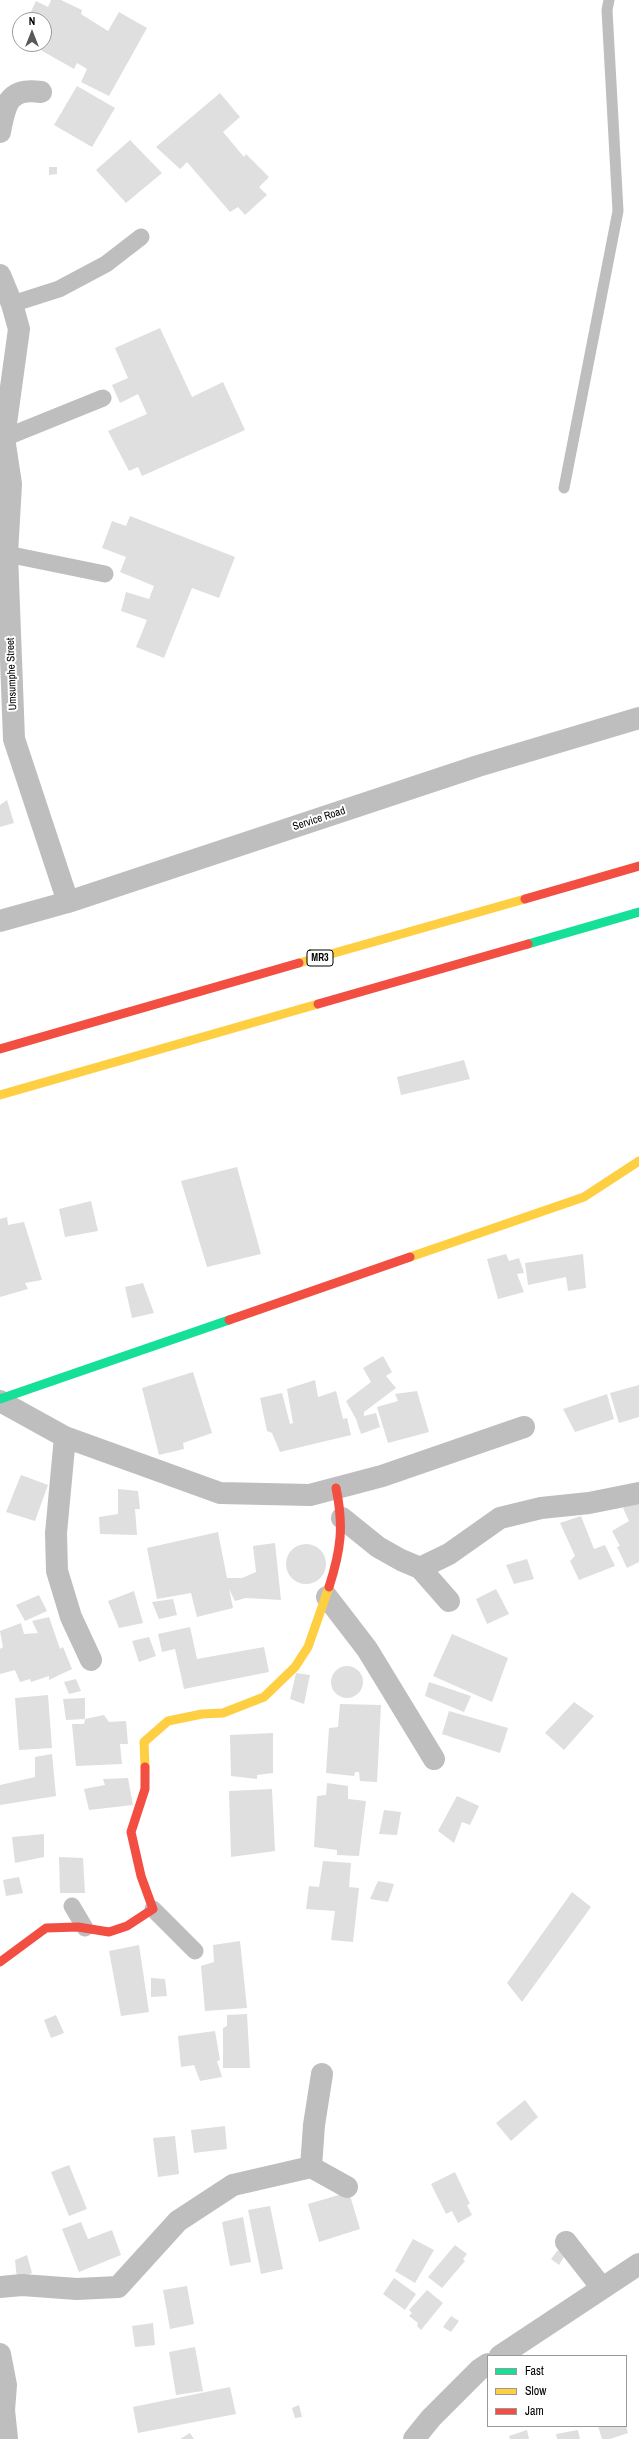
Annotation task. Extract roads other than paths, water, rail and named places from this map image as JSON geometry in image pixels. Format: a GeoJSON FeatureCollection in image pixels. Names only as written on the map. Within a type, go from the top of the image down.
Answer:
{"type":"FeatureCollection","features":[{"type":"Feature","properties":{"kind":"main road","name":"MR3"},"geometry":{"type":"LineString","coordinates":[[0,1049],[639,866]]}},
{"type":"Feature","properties":{"kind":"main road"},"geometry":{"type":"LineString","coordinates":[[0,1095],[639,912]]}},
{"type":"Feature","properties":{"kind":"main road"},"geometry":{"type":"LineString","coordinates":[[0,1400],[584,1197],[639,1161]]}},
{"type":"Feature","properties":{"kind":"main road"},"geometry":{"type":"LineString","coordinates":[[0,1962],[46,1928],[85,1928],[108,1932],[127,1926],[153,1909],[141,1876],[131,1832],[145,1789],[144,1742],[168,1721],[202,1714],[223,1713],[264,1697],[295,1667],[308,1647],[327,1596],[337,1563],[342,1518],[336,1488]]}},
{"type":"Feature","properties":{"kind":"street"},"geometry":{"type":"LineString","coordinates":[[0,132],[5,108],[13,96],[28,90],[41,92]]}},
{"type":"Feature","properties":{"kind":"street","name":"Umsumphe Street"},"geometry":{"type":"LineString","coordinates":[[0,275],[12,304],[19,329],[2,438],[11,484],[3,558],[7,739],[68,902]]}},
{"type":"Feature","properties":{"kind":"street","name":"Service Road"},"geometry":{"type":"LineString","coordinates":[[0,921],[68,902],[478,766],[639,718]]}},
{"type":"Feature","properties":{"kind":"street"},"geometry":{"type":"LineString","coordinates":[[0,1400],[65,1437],[220,1493],[310,1495],[382,1476],[524,1427]]}},
{"type":"Feature","properties":{"kind":"street"},"geometry":{"type":"LineString","coordinates":[[65,1437],[56,1533],[57,1571],[71,1617],[91,1660]]}},
{"type":"Feature","properties":{"kind":"street"},"geometry":{"type":"LineString","coordinates":[[420,1568],[449,1554],[500,1518],[541,1508],[590,1503],[639,1493]]}},
{"type":"Feature","properties":{"kind":"street"},"geometry":{"type":"LineString","coordinates":[[342,1518],[378,1547],[401,1560],[420,1568],[449,1601]]}},
{"type":"Feature","properties":{"kind":"street"},"geometry":{"type":"LineString","coordinates":[[327,1596],[367,1649],[434,1759]]}},
{"type":"Feature","properties":{"kind":"street"},"geometry":{"type":"LineString","coordinates":[[311,2167],[314,2125],[322,2074]]}},
{"type":"Feature","properties":{"kind":"street"},"geometry":{"type":"LineString","coordinates":[[0,2286],[22,2285],[77,2289],[118,2287],[178,2221],[233,2185],[311,2167],[347,2187]]}},
{"type":"Feature","properties":{"kind":"street"},"geometry":{"type":"LineString","coordinates":[[566,2242],[602,2288]]}},
{"type":"Feature","properties":{"kind":"street"},"geometry":{"type":"LineString","coordinates":[[502,2355],[639,2264]]}},
{"type":"Feature","properties":{"kind":"street"},"geometry":{"type":"LineString","coordinates":[[0,2354],[6,2385],[4,2410],[7,2439]]}},
{"type":"Feature","properties":{"kind":"street"},"geometry":{"type":"LineString","coordinates":[[414,2439],[431,2418],[479,2370],[487,2365]]}},
{"type":"Feature","properties":{"kind":"lane"},"geometry":{"type":"LineString","coordinates":[[12,304],[58,289],[106,264],[141,237]]}},
{"type":"Feature","properties":{"kind":"lane"},"geometry":{"type":"LineString","coordinates":[[2,438],[103,398]]}},
{"type":"Feature","properties":{"kind":"lane"},"geometry":{"type":"LineString","coordinates":[[3,558],[105,574]]}},
{"type":"Feature","properties":{"kind":"lane"},"geometry":{"type":"LineString","coordinates":[[72,1906],[85,1928]]}},
{"type":"Feature","properties":{"kind":"lane"},"geometry":{"type":"LineString","coordinates":[[153,1909],[195,1951]]}},
{"type":"Feature","properties":{"kind":"waterway"},"geometry":{"type":"LineString","coordinates":[[564,488],[618,211],[607,10],[609,0]]}}]}
